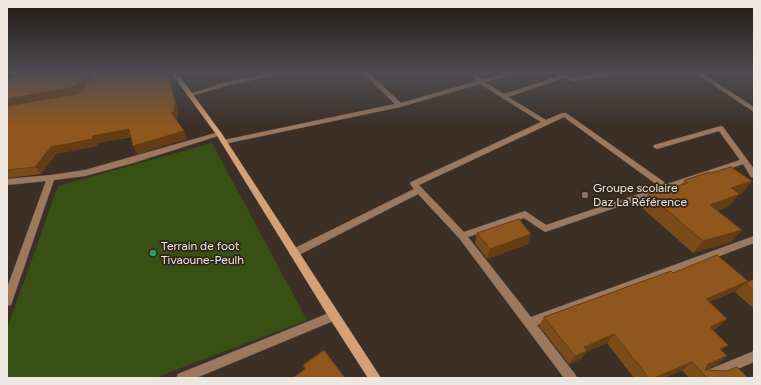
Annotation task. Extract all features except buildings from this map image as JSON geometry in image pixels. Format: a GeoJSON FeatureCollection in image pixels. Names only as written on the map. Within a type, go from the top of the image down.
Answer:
{"type":"FeatureCollection","features":[{"type":"Feature","properties":{"kind":"street"},"geometry":{"type":"LineString","coordinates":[[198,92],[192,94],[222,138],[334,316],[375,378]]}},
{"type":"Feature","properties":{"kind":"street"},"geometry":{"type":"LineString","coordinates":[[386,92],[400,105]]}},
{"type":"Feature","properties":{"kind":"street"},"geometry":{"type":"LineString","coordinates":[[7,182],[51,178],[85,172],[222,138],[400,105],[446,92]]}},
{"type":"Feature","properties":{"kind":"street"},"geometry":{"type":"LineString","coordinates":[[497,92],[546,123]]}},
{"type":"Feature","properties":{"kind":"street"},"geometry":{"type":"LineString","coordinates":[[504,96],[515,92]]}},
{"type":"Feature","properties":{"kind":"street"},"geometry":{"type":"LineString","coordinates":[[727,92],[754,110]]}},
{"type":"Feature","properties":{"kind":"street"},"geometry":{"type":"LineString","coordinates":[[571,378],[462,236],[414,184],[564,114],[667,188]]}},
{"type":"Feature","properties":{"kind":"street"},"geometry":{"type":"LineString","coordinates":[[657,147],[721,128],[754,175]]}},
{"type":"Feature","properties":{"kind":"street"},"geometry":{"type":"LineString","coordinates":[[462,236],[524,214],[545,229],[744,161]]}},
{"type":"Feature","properties":{"kind":"street"},"geometry":{"type":"LineString","coordinates":[[8,297],[51,178]]}},
{"type":"Feature","properties":{"kind":"street"},"geometry":{"type":"LineString","coordinates":[[294,253],[420,190]]}},
{"type":"Feature","properties":{"kind":"street"},"geometry":{"type":"LineString","coordinates":[[528,323],[754,238]]}},
{"type":"Feature","properties":{"kind":"street"},"geometry":{"type":"LineString","coordinates":[[182,378],[334,316]]}},
{"type":"Feature","properties":{"kind":"street"},"geometry":{"type":"LineString","coordinates":[[702,378],[754,356]]}},
{"type":"Feature","properties":{"kind":"green space","name":"Terrain de foot Tivaoune-Peulh"},"geometry":{"type":"Polygon","coordinates":[[[212,143],[307,320],[155,378],[7,378],[7,329],[58,186],[212,143]]]}},
{"type":"Feature","properties":{"kind":"place","name":"Groupe scolaire Daz La Référence"},"geometry":{"type":"Point","coordinates":[585,195]}},
{"type":"Feature","properties":{"kind":"place","name":"Terrain de foot Tivaoune-Peulh"},"geometry":{"type":"Point","coordinates":[153,253]}}]}
